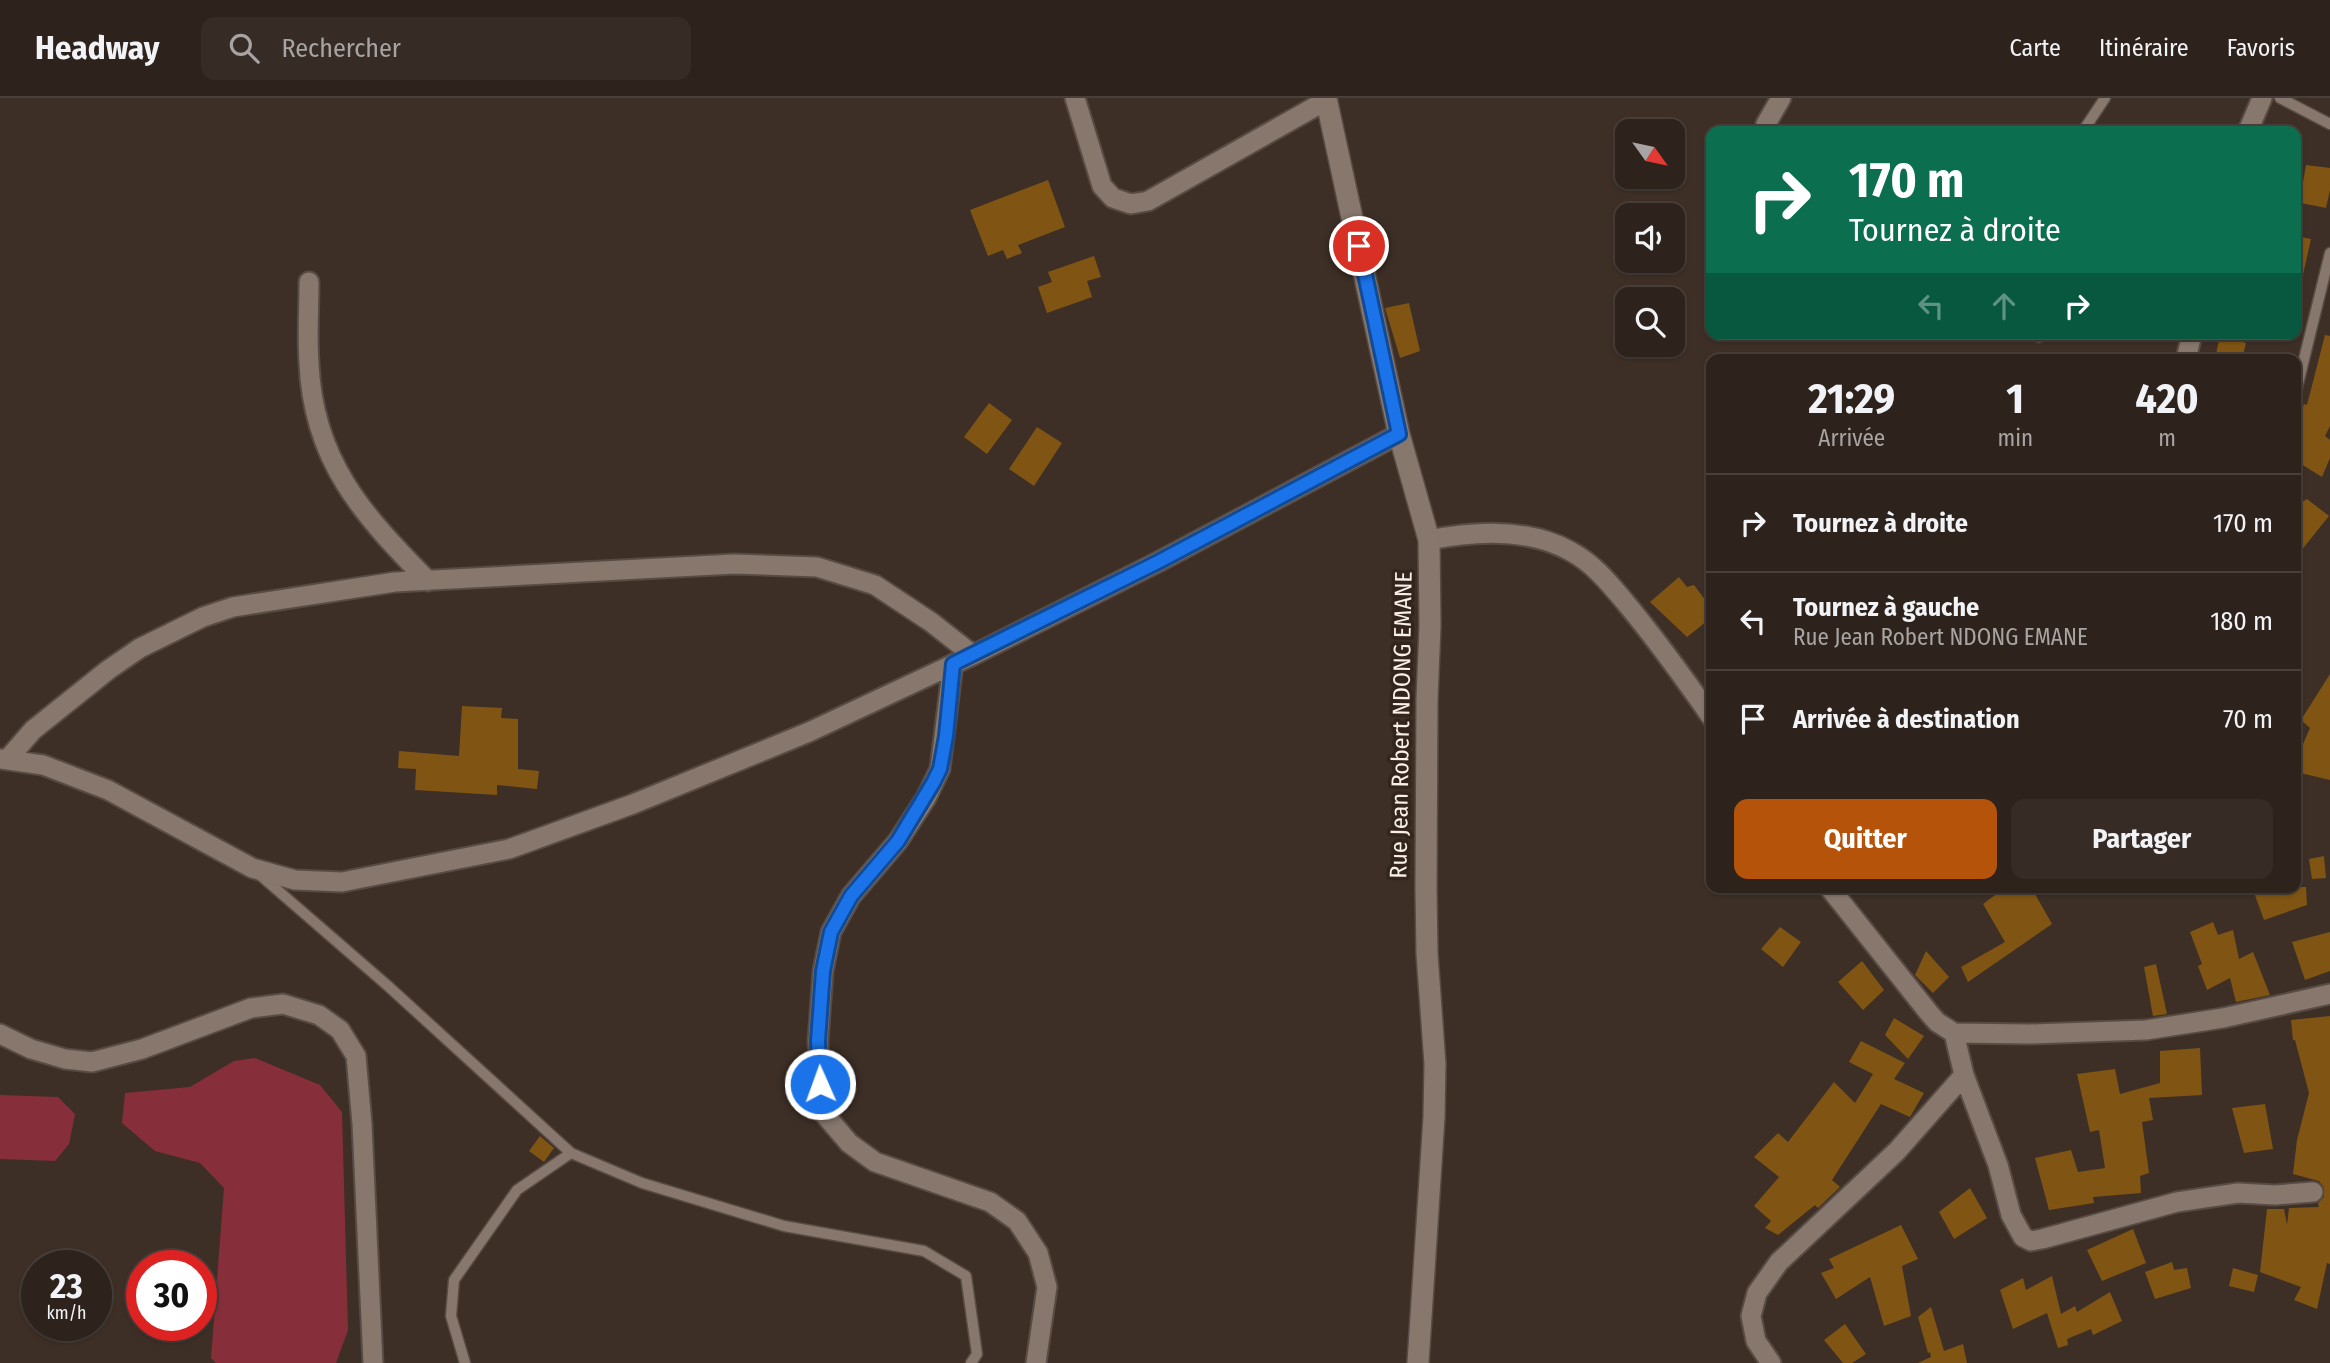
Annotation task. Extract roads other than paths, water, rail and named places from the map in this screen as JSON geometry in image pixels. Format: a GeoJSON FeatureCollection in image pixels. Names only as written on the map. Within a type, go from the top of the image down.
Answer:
{"type":"FeatureCollection","features":[{"type":"Feature","properties":{"kind":"street"},"geometry":{"type":"LineString","coordinates":[[1075,98],[1102,186],[1114,198],[1131,204],[1148,201],[1326,99]]}},
{"type":"Feature","properties":{"kind":"street"},"geometry":{"type":"LineString","coordinates":[[1766,124],[1781,98]]}},
{"type":"Feature","properties":{"kind":"street"},"geometry":{"type":"LineString","coordinates":[[2250,126],[2262,98]]}},
{"type":"Feature","properties":{"kind":"street","name":"Rue Jean Robert NDONG EMANE"},"geometry":{"type":"LineString","coordinates":[[1326,99],[1399,434],[1429,540],[1426,889],[1427,954],[1435,1064],[1418,1363]]}},
{"type":"Feature","properties":{"kind":"street"},"geometry":{"type":"LineString","coordinates":[[309,282],[309,363],[313,402],[323,441],[342,481],[380,532],[428,581]]}},
{"type":"Feature","properties":{"kind":"street"},"geometry":{"type":"LineString","coordinates":[[4,760],[43,765],[108,790],[252,867],[295,880],[342,882],[509,849],[633,804],[809,732],[973,655],[1158,562],[1399,434]]}},
{"type":"Feature","properties":{"kind":"street"},"geometry":{"type":"LineString","coordinates":[[1429,540],[1478,533],[1509,534],[1537,538],[1568,549],[1581,557],[1611,586],[1663,648],[1706,709]]}},
{"type":"Feature","properties":{"kind":"street"},"geometry":{"type":"LineString","coordinates":[[4,760],[33,730],[108,670],[140,648],[203,617],[247,605],[395,582],[734,564],[817,567],[875,585],[931,622],[973,655]]}},
{"type":"Feature","properties":{"kind":"street"},"geometry":{"type":"LineString","coordinates":[[953,664],[940,769],[898,841],[851,896],[831,932],[822,985],[818,1041],[820,1084],[826,1116],[849,1143],[875,1162],[963,1190],[990,1202],[1017,1221],[1038,1253],[1047,1287],[1035,1363]]}},
{"type":"Feature","properties":{"kind":"street"},"geometry":{"type":"LineString","coordinates":[[1834,893],[1937,1022],[1954,1033],[2030,1034],[2146,1030],[2222,1018],[2330,995]]}},
{"type":"Feature","properties":{"kind":"street"},"geometry":{"type":"LineString","coordinates":[[0,1034],[65,1059],[92,1062],[142,1049],[251,1008],[284,1004],[319,1015],[340,1030],[356,1056],[362,1124],[373,1363]]}},
{"type":"Feature","properties":{"kind":"street"},"geometry":{"type":"LineString","coordinates":[[1954,1033],[1964,1075],[1998,1165],[2011,1215],[2020,1234],[2028,1240],[2042,1239],[2177,1202],[2238,1193],[2275,1195],[2313,1192]]}},
{"type":"Feature","properties":{"kind":"street"},"geometry":{"type":"LineString","coordinates":[[1771,1363],[1756,1341],[1751,1316],[1757,1293],[1779,1262],[1897,1150],[1964,1075]]}},
{"type":"Feature","properties":{"kind":"lane"},"geometry":{"type":"LineString","coordinates":[[2086,126],[2105,98]]}},
{"type":"Feature","properties":{"kind":"lane"},"geometry":{"type":"LineString","coordinates":[[2280,98],[2326,122],[2330,130]]}},
{"type":"Feature","properties":{"kind":"lane"},"geometry":{"type":"LineString","coordinates":[[2301,372],[2330,253]]}},
{"type":"Feature","properties":{"kind":"lane"},"geometry":{"type":"LineString","coordinates":[[252,867],[388,986],[571,1153],[642,1183],[784,1226],[924,1251],[965,1276],[977,1354],[971,1363]]}},
{"type":"Feature","properties":{"kind":"lane"},"geometry":{"type":"LineString","coordinates":[[465,1363],[451,1316],[454,1280],[517,1191],[571,1153]]}}]}
